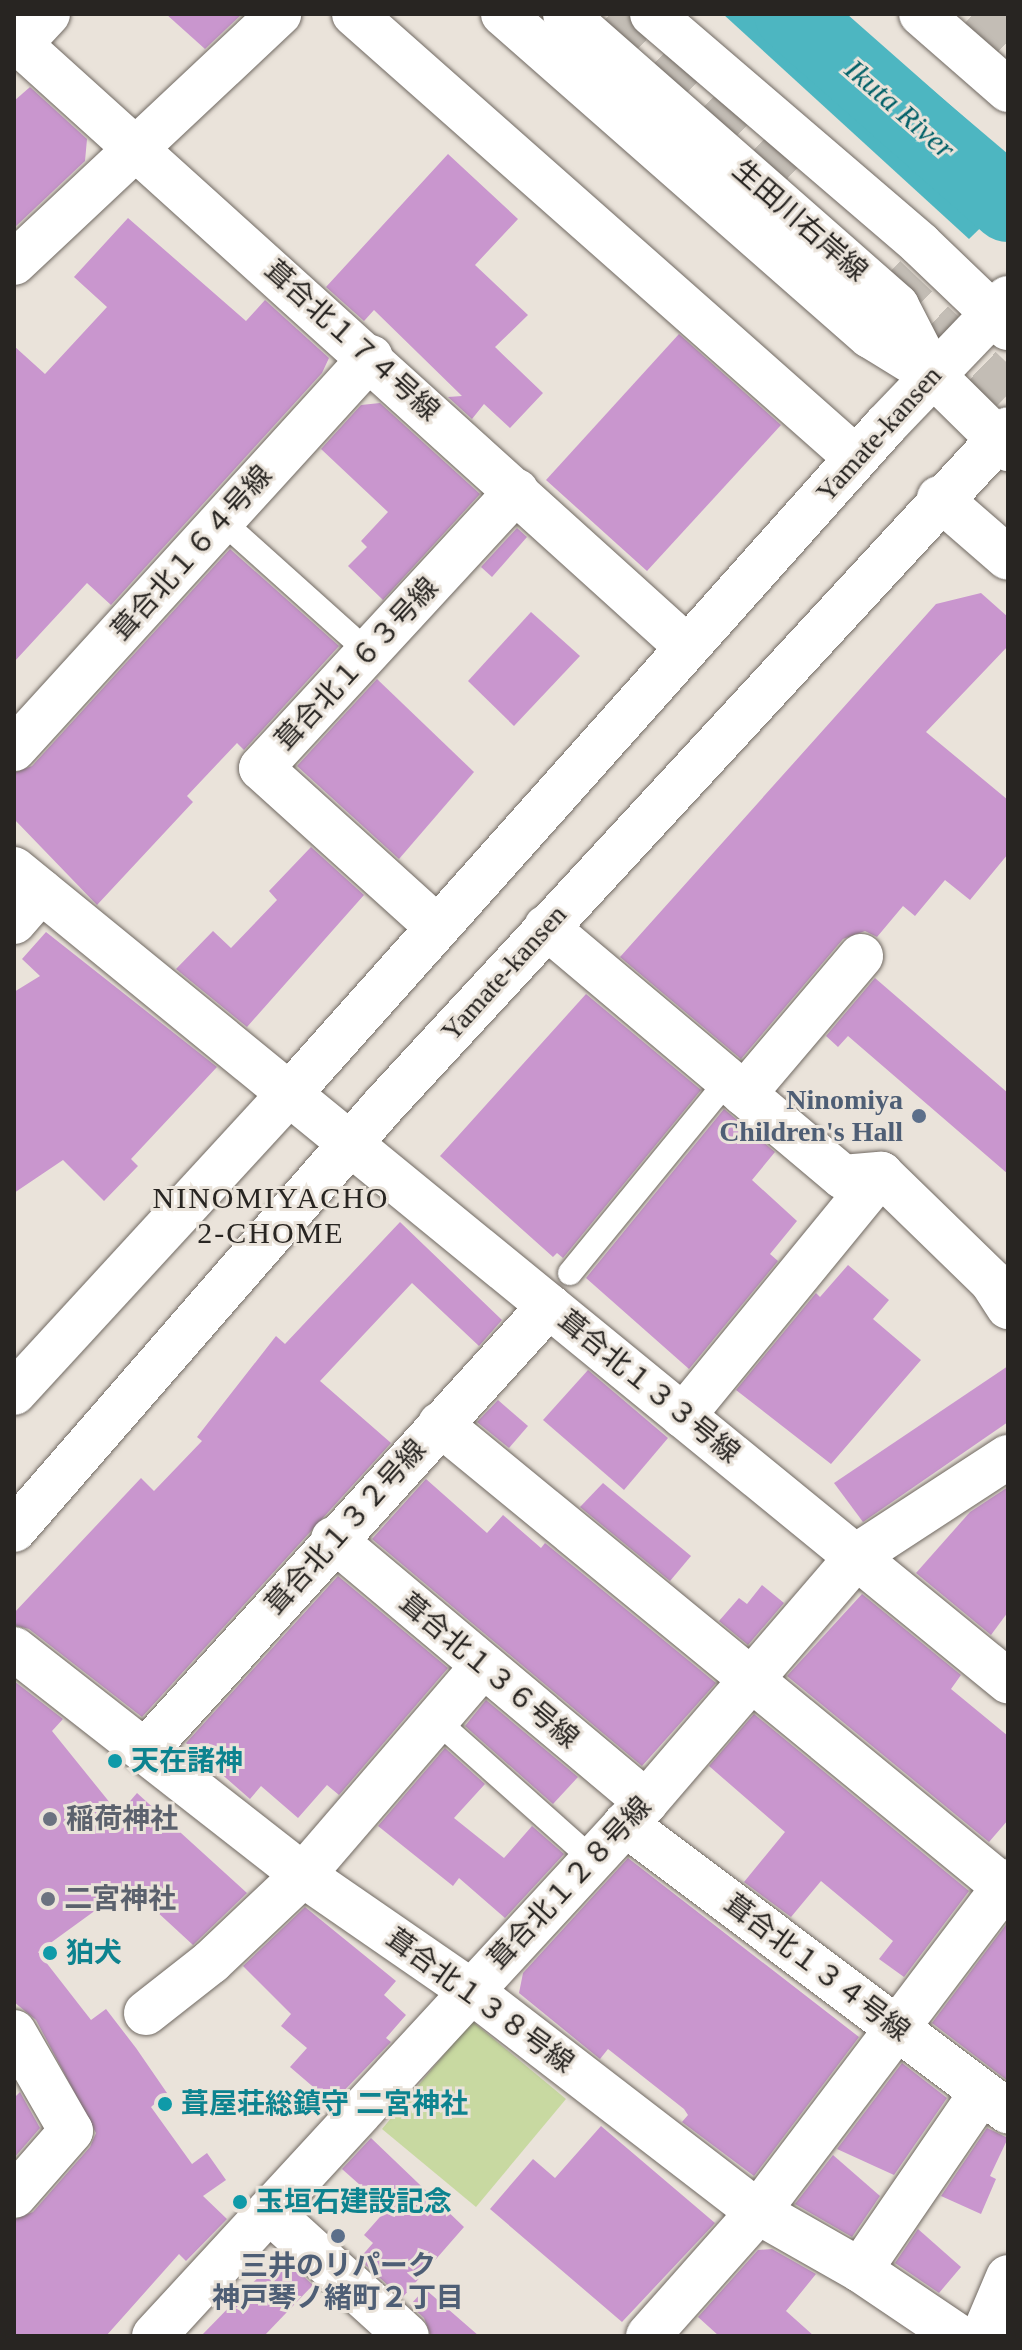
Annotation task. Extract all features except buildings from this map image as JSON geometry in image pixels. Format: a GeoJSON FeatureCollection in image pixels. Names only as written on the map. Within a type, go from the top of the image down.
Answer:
{"type":"FeatureCollection","features":[{"type":"Feature","properties":{"kind":"street"},"geometry":{"type":"LineString","coordinates":[[14,263],[135,146],[279,14]]}},
{"type":"Feature","properties":{"kind":"street"},"geometry":{"type":"LineString","coordinates":[[354,14],[856,458]]}},
{"type":"Feature","properties":{"kind":"street"},"geometry":{"type":"LineString","coordinates":[[503,14],[870,336],[932,374]]}},
{"type":"Feature","properties":{"kind":"street","name":"生田川右岸線"},"geometry":{"type":"LineString","coordinates":[[565,14],[897,306],[932,374],[1005,439]]}},
{"type":"Feature","properties":{"kind":"street"},"geometry":{"type":"LineString","coordinates":[[652,14],[1002,313]]}},
{"type":"Feature","properties":{"kind":"street"},"geometry":{"type":"LineString","coordinates":[[921,14],[1008,90]]}},
{"type":"Feature","properties":{"kind":"street","name":"葺合北１７４号線"},"geometry":{"type":"LineString","coordinates":[[27,32],[135,146],[687,647]]}},
{"type":"Feature","properties":{"kind":"street","name":"Yamate-kansen"},"geometry":{"type":"LineString","coordinates":[[14,1393],[292,1091],[932,374],[1002,313]]}},
{"type":"Feature","properties":{"kind":"street","name":"葺合北１６４号線"},"geometry":{"type":"LineString","coordinates":[[14,749],[371,357]]}},
{"type":"Feature","properties":{"kind":"street","name":"Yamate-kansen"},"geometry":{"type":"LineString","coordinates":[[14,1530],[351,1143],[546,927],[939,498],[1005,439]]}},
{"type":"Feature","properties":{"kind":"street","name":"葺合北１６３号線"},"geometry":{"type":"LineString","coordinates":[[437,927],[261,768],[517,491]]}},
{"type":"Feature","properties":{"kind":"street"},"geometry":{"type":"LineString","coordinates":[[939,498],[1008,558]]}},
{"type":"Feature","properties":{"kind":"street","name":"葺合北１３３号線"},"geometry":{"type":"LineString","coordinates":[[23,894],[292,1091],[351,1143],[559,1289],[683,1416],[859,1554],[1008,1681]]}},
{"type":"Feature","properties":{"kind":"street"},"geometry":{"type":"LineString","coordinates":[[546,927],[843,1177],[881,1174],[992,1282],[1008,1307]]}},
{"type":"Feature","properties":{"kind":"street"},"geometry":{"type":"LineString","coordinates":[[736,1087],[861,956]]}},
{"type":"Feature","properties":{"kind":"street"},"geometry":{"type":"LineString","coordinates":[[683,1416],[881,1174]]}},
{"type":"Feature","properties":{"kind":"street","name":"葺合北１３２号線"},"geometry":{"type":"LineString","coordinates":[[145,1751],[559,1289]]}},
{"type":"Feature","properties":{"kind":"street"},"geometry":{"type":"LineString","coordinates":[[440,1424],[1006,1884],[758,2212],[648,2336]]}},
{"type":"Feature","properties":{"kind":"street","name":"葺合北１２８号線"},"geometry":{"type":"LineString","coordinates":[[154,2336],[635,1813],[859,1554],[1008,1457]]}},
{"type":"Feature","properties":{"kind":"street","name":"葺合北１３６号線"},"geometry":{"type":"LineString","coordinates":[[333,1539],[483,1666],[635,1813]]}},
{"type":"Feature","properties":{"kind":"street","name":"葺合北１３８号線"},"geometry":{"type":"LineString","coordinates":[[14,1649],[303,1875],[471,1991],[758,2212],[860,2270],[958,2336]]}},
{"type":"Feature","properties":{"kind":"street"},"geometry":{"type":"LineString","coordinates":[[146,2013],[211,1962],[303,1875],[483,1666]]}},
{"type":"Feature","properties":{"kind":"street","name":"葺合北１３４号線"},"geometry":{"type":"LineString","coordinates":[[635,1813],[994,2102]]}},
{"type":"Feature","properties":{"kind":"street"},"geometry":{"type":"LineString","coordinates":[[14,2032],[71,2131],[14,2196]]}},
{"type":"Feature","properties":{"kind":"street"},"geometry":{"type":"LineString","coordinates":[[860,2270],[994,2102]]}},
{"type":"Feature","properties":{"kind":"street"},"geometry":{"type":"LineString","coordinates":[[269,2211],[387,2330]]}},
{"type":"Feature","properties":{"kind":"street"},"geometry":{"type":"LineString","coordinates":[[983,2336],[1008,2277]]}},
{"type":"Feature","properties":{"kind":"lane"},"geometry":{"type":"LineString","coordinates":[[222,521],[368,652]]}},
{"type":"Feature","properties":{"kind":"lane"},"geometry":{"type":"LineString","coordinates":[[559,1289],[736,1087]]}},
{"type":"Feature","properties":{"kind":"lane"},"geometry":{"type":"LineString","coordinates":[[436,1720],[592,1859]]}},
{"type":"Feature","properties":{"kind":"green space"},"geometry":{"type":"Polygon","coordinates":[[[472,2021],[566,2099],[476,2207],[382,2129],[472,2021]]]}},
{"type":"Feature","properties":{"kind":"water"},"geometry":{"type":"Polygon","coordinates":[[[723,14],[843,14],[1008,154],[1008,201],[969,239],[723,14]]]}},
{"type":"Feature","properties":{"kind":"waterway","name":"Ikuta River"},"geometry":{"type":"LineString","coordinates":[[791,14],[1008,205]]}},
{"type":"Feature","properties":{"kind":"tunnel"},"geometry":{"type":"LineString","coordinates":[[610,14],[792,188]]}},
{"type":"Feature","properties":{"kind":"tunnel"},"geometry":{"type":"LineString","coordinates":[[973,14],[1008,45]]}},
{"type":"Feature","properties":{"kind":"tunnel"},"geometry":{"type":"LineString","coordinates":[[885,277],[1008,394]]}},
{"type":"Feature","properties":{"kind":"place","name":"Ninomiya Children's Hall"},"geometry":{"type":"Point","coordinates":[919,1116]}},
{"type":"Feature","properties":{"kind":"place","name":"天在諸神"},"geometry":{"type":"Point","coordinates":[115,1761]}},
{"type":"Feature","properties":{"kind":"place","name":"稲荷神社"},"geometry":{"type":"Point","coordinates":[50,1819]}},
{"type":"Feature","properties":{"kind":"place","name":"二宮神社"},"geometry":{"type":"Point","coordinates":[48,1899]}},
{"type":"Feature","properties":{"kind":"place","name":"狛犬"},"geometry":{"type":"Point","coordinates":[50,1953]}},
{"type":"Feature","properties":{"kind":"place","name":"葺屋荘総鎮守 二宮神社"},"geometry":{"type":"Point","coordinates":[165,2104]}},
{"type":"Feature","properties":{"kind":"place","name":"玉垣石建設記念"},"geometry":{"type":"Point","coordinates":[240,2202]}},
{"type":"Feature","properties":{"kind":"place","name":"三井のリパーク 神戸琴ノ緒町２丁目"},"geometry":{"type":"Point","coordinates":[338,2236]}},
{"type":"Feature","properties":{"kind":"district","name":"NINOMIYACHO 2-CHOME"},"geometry":{"type":"Point","coordinates":[271,1215]}}]}
